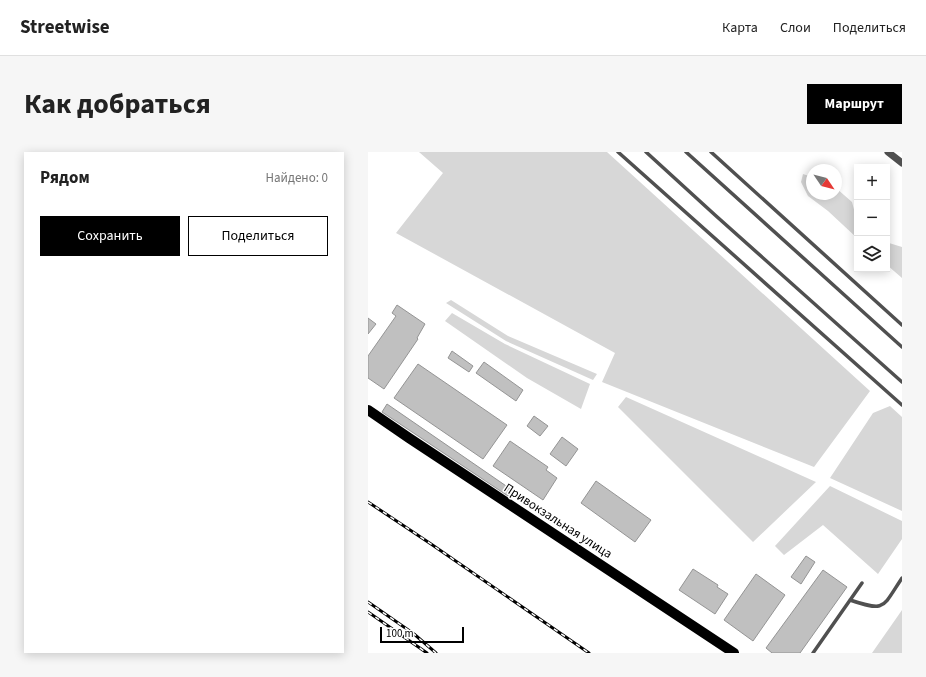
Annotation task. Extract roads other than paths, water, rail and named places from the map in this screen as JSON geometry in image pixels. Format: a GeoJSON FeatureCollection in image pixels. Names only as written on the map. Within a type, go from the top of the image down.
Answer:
{"type":"FeatureCollection","features":[{"type":"Feature","properties":{"kind":"main road","name":"Привокзальная улица"},"geometry":{"type":"LineString","coordinates":[[368,410],[734,653]]}},
{"type":"Feature","properties":{"kind":"street"},"geometry":{"type":"LineString","coordinates":[[888,152],[902,163]]}},
{"type":"Feature","properties":{"kind":"lane"},"geometry":{"type":"LineString","coordinates":[[618,152],[902,405]]}},
{"type":"Feature","properties":{"kind":"lane"},"geometry":{"type":"LineString","coordinates":[[646,152],[902,382]]}},
{"type":"Feature","properties":{"kind":"lane"},"geometry":{"type":"LineString","coordinates":[[686,152],[902,347]]}},
{"type":"Feature","properties":{"kind":"lane"},"geometry":{"type":"LineString","coordinates":[[711,152],[902,325]]}},
{"type":"Feature","properties":{"kind":"lane"},"geometry":{"type":"LineString","coordinates":[[850,600],[877,607],[885,604],[902,578]]}},
{"type":"Feature","properties":{"kind":"lane"},"geometry":{"type":"LineString","coordinates":[[812,653],[862,583]]}},
{"type":"Feature","properties":{"kind":"railway"},"geometry":{"type":"LineString","coordinates":[[368,502],[589,653]]}},
{"type":"Feature","properties":{"kind":"railway"},"geometry":{"type":"LineString","coordinates":[[368,602],[414,634],[436,653]]}},
{"type":"Feature","properties":{"kind":"railway"},"geometry":{"type":"LineString","coordinates":[[368,612],[427,653]]}}]}
